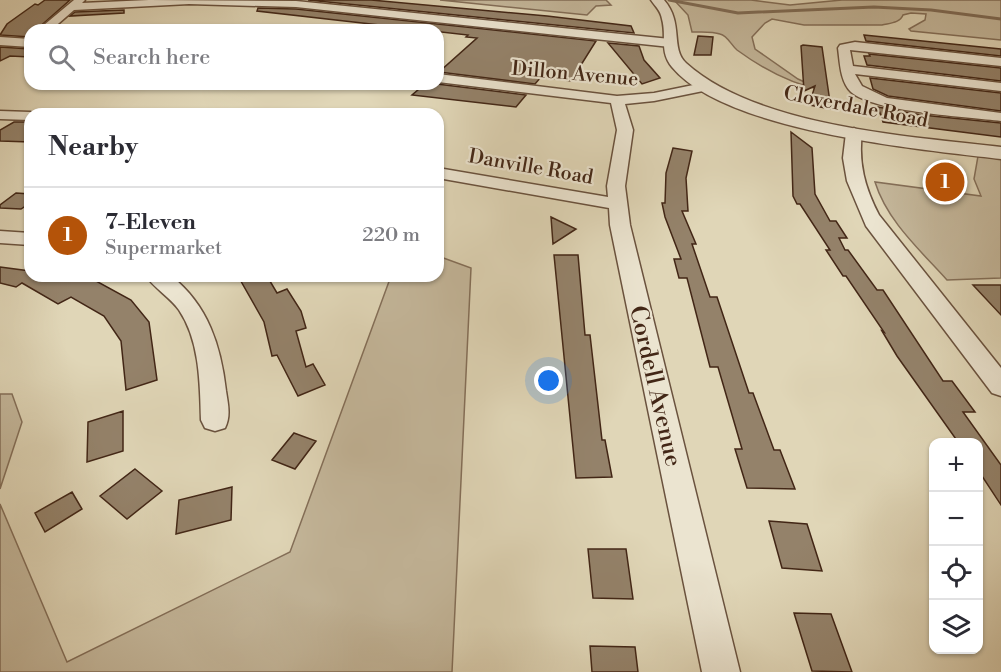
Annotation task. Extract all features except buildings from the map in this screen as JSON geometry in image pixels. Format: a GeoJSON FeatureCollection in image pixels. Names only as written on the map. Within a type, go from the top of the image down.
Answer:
{"type":"FeatureCollection","features":[{"type":"Feature","properties":{"kind":"street","name":"Cloverdale Road"},"geometry":{"type":"LineString","coordinates":[[657,0],[664,7],[671,22],[670,50],[680,66],[708,86],[762,110],[854,133],[1001,153]]}},
{"type":"Feature","properties":{"kind":"street"},"geometry":{"type":"LineString","coordinates":[[51,24],[76,3],[207,1],[296,4],[669,43]]}},
{"type":"Feature","properties":{"kind":"street"},"geometry":{"type":"LineString","coordinates":[[0,41],[24,42]]}},
{"type":"Feature","properties":{"kind":"street"},"geometry":{"type":"LineString","coordinates":[[1001,62],[855,46],[844,48],[850,84],[855,90],[885,102],[1001,117]]}},
{"type":"Feature","properties":{"kind":"street"},"geometry":{"type":"LineString","coordinates":[[848,69],[1001,87]]}},
{"type":"Feature","properties":{"kind":"street","name":"Dillon Avenue"},"geometry":{"type":"LineString","coordinates":[[444,79],[617,100],[654,97],[708,86]]}},
{"type":"Feature","properties":{"kind":"street","name":"Cordell Avenue"},"geometry":{"type":"LineString","coordinates":[[617,100],[626,130],[619,162],[617,204],[658,398],[721,672]]}},
{"type":"Feature","properties":{"kind":"street"},"geometry":{"type":"LineString","coordinates":[[0,114],[24,116]]}},
{"type":"Feature","properties":{"kind":"street"},"geometry":{"type":"LineString","coordinates":[[854,133],[851,144],[852,171],[863,202],[876,226],[1001,386]]}},
{"type":"Feature","properties":{"kind":"street","name":"Danville Road"},"geometry":{"type":"LineString","coordinates":[[444,174],[617,204]]}},
{"type":"Feature","properties":{"kind":"street"},"geometry":{"type":"LineString","coordinates":[[0,237],[24,239]]}},
{"type":"Feature","properties":{"kind":"street"},"geometry":{"type":"LineString","coordinates":[[164,282],[176,292],[196,318],[206,340],[212,371],[215,420]]}},
{"type":"Feature","properties":{"kind":"shaded area"},"geometry":{"type":"Polygon","coordinates":[[[440,0],[606,0],[611,5],[596,6],[587,15],[440,0]]]}},
{"type":"Feature","properties":{"kind":"shaded area"},"geometry":{"type":"Polygon","coordinates":[[[674,0],[751,0],[790,5],[842,0],[1001,0],[1001,40],[909,29],[925,20],[926,14],[903,15],[897,21],[882,25],[804,25],[772,19],[765,23],[752,37],[755,49],[798,79],[822,90],[788,80],[767,69],[737,50],[723,35],[692,32],[688,15],[674,0]]]}},
{"type":"Feature","properties":{"kind":"shaded area"},"geometry":{"type":"Polygon","coordinates":[[[978,156],[1001,159],[1001,278],[947,280],[896,222],[880,196],[875,182],[981,196],[974,179],[978,156]]]}},
{"type":"Feature","properties":{"kind":"shaded area"},"geometry":{"type":"Polygon","coordinates":[[[444,258],[471,268],[452,672],[0,672],[0,504],[67,662],[290,552],[389,282],[444,282],[444,258]]]}},
{"type":"Feature","properties":{"kind":"shaded area"},"geometry":{"type":"Polygon","coordinates":[[[0,394],[12,394],[22,422],[0,489],[0,394]]]}},
{"type":"Feature","properties":{"kind":"waterway"},"geometry":{"type":"LineString","coordinates":[[669,0],[738,13],[874,7],[931,10],[1001,19]]}},
{"type":"Feature","properties":{"kind":"place","name":"7-Eleven"},"geometry":{"type":"Point","coordinates":[945,182]}}]}
